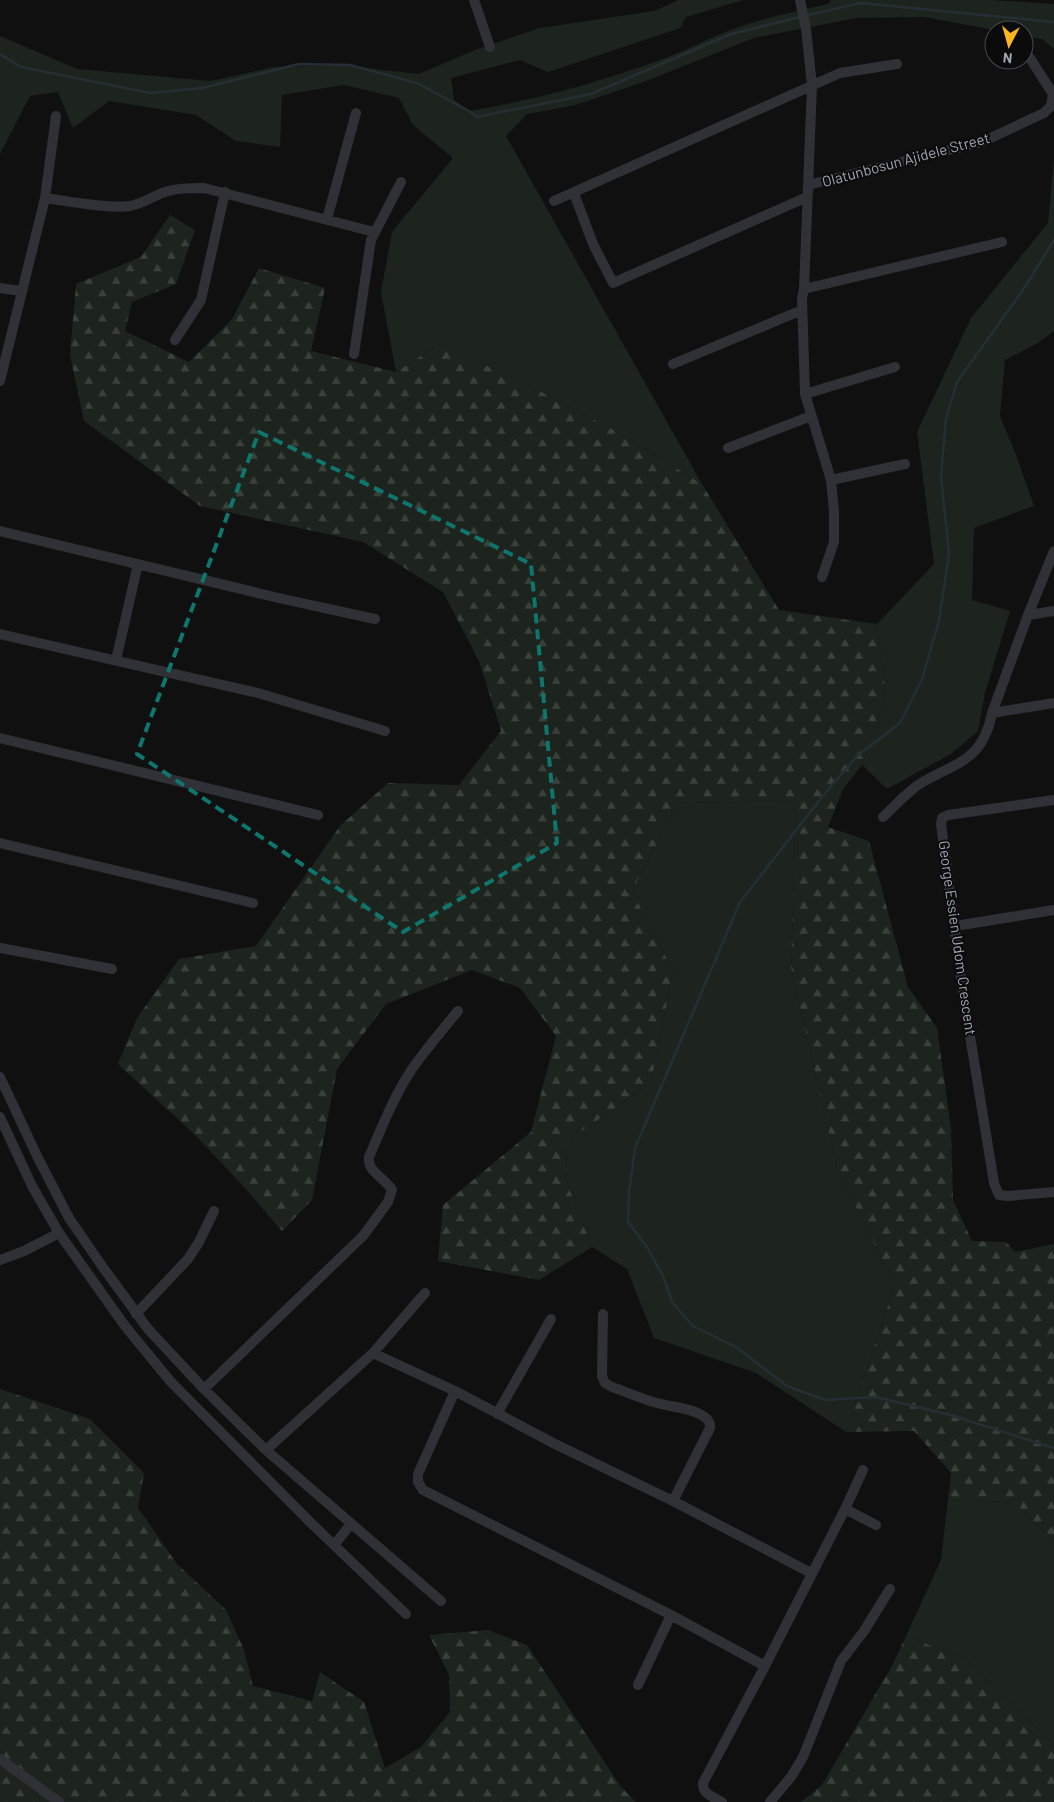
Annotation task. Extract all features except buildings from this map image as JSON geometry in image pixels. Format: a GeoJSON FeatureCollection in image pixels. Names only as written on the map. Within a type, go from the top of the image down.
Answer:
{"type":"FeatureCollection","features":[{"type":"Feature","properties":{"kind":"street"},"geometry":{"type":"LineString","coordinates":[[474,0],[490,47]]}},
{"type":"Feature","properties":{"kind":"street"},"geometry":{"type":"LineString","coordinates":[[801,4],[806,28],[812,85],[802,310],[805,394],[831,480],[834,511],[834,542],[822,577]]}},
{"type":"Feature","properties":{"kind":"street"},"geometry":{"type":"LineString","coordinates":[[554,202],[812,85],[840,74],[897,64]]}},
{"type":"Feature","properties":{"kind":"street","name":"Olatunbosun Ajidele Street"},"geometry":{"type":"LineString","coordinates":[[808,185],[982,142],[1044,114],[1051,106],[1054,94],[1034,64]]}},
{"type":"Feature","properties":{"kind":"street"},"geometry":{"type":"LineString","coordinates":[[327,219],[356,112]]}},
{"type":"Feature","properties":{"kind":"street"},"geometry":{"type":"LineString","coordinates":[[0,381],[45,198],[56,116]]}},
{"type":"Feature","properties":{"kind":"street"},"geometry":{"type":"LineString","coordinates":[[354,354],[371,240],[401,182]]}},
{"type":"Feature","properties":{"kind":"street"},"geometry":{"type":"LineString","coordinates":[[45,198],[117,206],[136,204],[164,192],[187,188],[204,188],[374,232]]}},
{"type":"Feature","properties":{"kind":"street"},"geometry":{"type":"LineString","coordinates":[[175,340],[201,300],[225,192]]}},
{"type":"Feature","properties":{"kind":"street"},"geometry":{"type":"LineString","coordinates":[[575,196],[593,244],[613,283],[807,197]]}},
{"type":"Feature","properties":{"kind":"street"},"geometry":{"type":"LineString","coordinates":[[804,289],[1002,242]]}},
{"type":"Feature","properties":{"kind":"street"},"geometry":{"type":"LineString","coordinates":[[0,288],[21,291]]}},
{"type":"Feature","properties":{"kind":"street"},"geometry":{"type":"LineString","coordinates":[[673,364],[802,310]]}},
{"type":"Feature","properties":{"kind":"street"},"geometry":{"type":"LineString","coordinates":[[805,394],[895,367]]}},
{"type":"Feature","properties":{"kind":"street"},"geometry":{"type":"LineString","coordinates":[[728,448],[811,416]]}},
{"type":"Feature","properties":{"kind":"street"},"geometry":{"type":"LineString","coordinates":[[831,480],[905,464]]}},
{"type":"Feature","properties":{"kind":"street"},"geometry":{"type":"LineString","coordinates":[[0,531],[375,619]]}},
{"type":"Feature","properties":{"kind":"street"},"geometry":{"type":"LineString","coordinates":[[883,817],[919,784],[974,754],[989,729],[992,713],[1054,551]]}},
{"type":"Feature","properties":{"kind":"street"},"geometry":{"type":"LineString","coordinates":[[116,660],[138,564]]}},
{"type":"Feature","properties":{"kind":"street"},"geometry":{"type":"LineString","coordinates":[[1028,615],[1054,611]]}},
{"type":"Feature","properties":{"kind":"street"},"geometry":{"type":"LineString","coordinates":[[0,634],[258,693],[385,731]]}},
{"type":"Feature","properties":{"kind":"street"},"geometry":{"type":"LineString","coordinates":[[992,713],[1054,703]]}},
{"type":"Feature","properties":{"kind":"street"},"geometry":{"type":"LineString","coordinates":[[0,738],[318,815]]}},
{"type":"Feature","properties":{"kind":"street","name":"George Essien Udom Crescent"},"geometry":{"type":"LineString","coordinates":[[1054,800],[948,814],[942,818],[963,993],[994,1183],[999,1195],[1054,1192]]}},
{"type":"Feature","properties":{"kind":"street"},"geometry":{"type":"LineString","coordinates":[[0,843],[253,903]]}},
{"type":"Feature","properties":{"kind":"street"},"geometry":{"type":"LineString","coordinates":[[955,926],[1054,910]]}},
{"type":"Feature","properties":{"kind":"street"},"geometry":{"type":"LineString","coordinates":[[0,948],[112,969]]}},
{"type":"Feature","properties":{"kind":"street"},"geometry":{"type":"LineString","coordinates":[[204,1389],[363,1236],[388,1202],[392,1190],[371,1169],[368,1162],[369,1157],[388,1113],[411,1071],[458,1011]]}},
{"type":"Feature","properties":{"kind":"street"},"geometry":{"type":"LineString","coordinates":[[0,1077],[36,1156],[70,1218],[148,1329],[204,1389],[266,1450],[441,1601]]}},
{"type":"Feature","properties":{"kind":"street"},"geometry":{"type":"LineString","coordinates":[[0,1117],[32,1186],[59,1233],[125,1326],[171,1382],[312,1524],[406,1614]]}},
{"type":"Feature","properties":{"kind":"street"},"geometry":{"type":"LineString","coordinates":[[136,1314],[188,1259],[199,1242],[214,1211]]}},
{"type":"Feature","properties":{"kind":"street"},"geometry":{"type":"LineString","coordinates":[[0,1260],[24,1251],[59,1233]]}},
{"type":"Feature","properties":{"kind":"street"},"geometry":{"type":"LineString","coordinates":[[266,1450],[373,1353],[425,1293]]}},
{"type":"Feature","properties":{"kind":"street"},"geometry":{"type":"LineString","coordinates":[[603,1314],[602,1376],[605,1383],[657,1404],[682,1408],[702,1415],[710,1423],[710,1428],[673,1501]]}},
{"type":"Feature","properties":{"kind":"street"},"geometry":{"type":"LineString","coordinates":[[498,1414],[551,1319]]}},
{"type":"Feature","properties":{"kind":"street"},"geometry":{"type":"LineString","coordinates":[[373,1353],[455,1391],[811,1573]]}},
{"type":"Feature","properties":{"kind":"street"},"geometry":{"type":"LineString","coordinates":[[455,1391],[418,1474],[418,1482],[423,1490],[671,1615],[765,1666]]}},
{"type":"Feature","properties":{"kind":"street"},"geometry":{"type":"LineString","coordinates":[[722,1802],[703,1790],[703,1783],[765,1666],[863,1470]]}},
{"type":"Feature","properties":{"kind":"street"},"geometry":{"type":"LineString","coordinates":[[845,1509],[876,1525]]}},
{"type":"Feature","properties":{"kind":"street"},"geometry":{"type":"LineString","coordinates":[[334,1544],[351,1524]]}},
{"type":"Feature","properties":{"kind":"street"},"geometry":{"type":"LineString","coordinates":[[770,1802],[791,1777],[803,1758],[840,1662],[864,1631],[890,1589]]}},
{"type":"Feature","properties":{"kind":"street"},"geometry":{"type":"LineString","coordinates":[[638,1685],[671,1615]]}},
{"type":"Feature","properties":{"kind":"street"},"geometry":{"type":"LineString","coordinates":[[0,1759],[59,1802]]}},
{"type":"Feature","properties":{"kind":"highlighted area"},"geometry":{"type":"Polygon","coordinates":[[[259,432],[531,564],[557,843],[403,932],[137,754],[259,432]]]}},
{"type":"Feature","properties":{"kind":"green space"},"geometry":{"type":"Polygon","coordinates":[[[679,0],[743,0],[686,17],[680,28],[548,72],[520,60],[451,78],[454,100],[470,111],[566,90],[660,60],[733,29],[768,18],[828,4],[831,0],[992,0],[1054,4],[1054,49],[1042,39],[1034,38],[1034,20],[984,20],[984,28],[925,17],[856,18],[754,38],[646,81],[576,105],[527,114],[506,136],[702,484],[614,430],[511,376],[438,345],[396,372],[381,292],[392,232],[453,158],[413,125],[399,98],[344,85],[282,95],[280,147],[236,141],[196,115],[109,101],[73,128],[58,92],[30,96],[0,154],[0,36],[77,69],[211,81],[274,67],[338,65],[419,74],[475,50],[540,28],[654,11],[679,0]]]}},
{"type":"Feature","properties":{"kind":"green space"},"geometry":{"type":"Polygon","coordinates":[[[1054,158],[1054,331],[1038,343],[1005,360],[1000,416],[1034,506],[974,528],[972,600],[1010,611],[985,693],[978,731],[951,754],[887,789],[862,765],[886,696],[877,624],[934,564],[917,432],[971,318],[1048,223],[1054,158]]]}},
{"type":"Feature","properties":{"kind":"green space"},"geometry":{"type":"Polygon","coordinates":[[[170,215],[195,230],[176,284],[132,302],[125,331],[189,362],[232,319],[259,268],[325,288],[311,351],[396,372],[438,345],[511,376],[614,430],[702,484],[779,610],[877,624],[886,696],[862,765],[843,789],[828,827],[869,841],[908,987],[937,1028],[951,1128],[953,1200],[972,1241],[1006,1242],[1015,1252],[1054,1244],[1054,1541],[1014,1502],[948,1500],[951,1473],[914,1431],[846,1432],[895,1284],[838,1172],[791,968],[796,801],[678,803],[632,891],[673,971],[651,1083],[566,1142],[567,1183],[592,1247],[539,1280],[438,1261],[443,1205],[531,1132],[556,1036],[520,988],[472,970],[386,1004],[337,1069],[312,1200],[282,1231],[245,1188],[193,1133],[118,1064],[137,1018],[179,959],[256,946],[340,826],[388,783],[459,785],[501,731],[479,661],[443,592],[363,542],[200,506],[84,421],[70,355],[76,284],[141,257],[170,215]]]}},
{"type":"Feature","properties":{"kind":"green space"},"geometry":{"type":"Polygon","coordinates":[[[796,801],[791,968],[838,1172],[895,1284],[846,1432],[756,1373],[654,1338],[627,1269],[592,1247],[567,1183],[566,1142],[651,1083],[673,971],[632,891],[678,803],[796,801]]]}},
{"type":"Feature","properties":{"kind":"green space"},"geometry":{"type":"Polygon","coordinates":[[[0,1389],[90,1419],[144,1473],[138,1508],[177,1564],[226,1610],[244,1650],[253,1686],[312,1701],[320,1672],[364,1702],[385,1768],[421,1747],[450,1712],[449,1675],[429,1635],[488,1630],[527,1645],[621,1787],[636,1802],[0,1802],[0,1389]]]}},
{"type":"Feature","properties":{"kind":"green space"},"geometry":{"type":"Polygon","coordinates":[[[948,1500],[1014,1502],[1054,1541],[1054,1745],[967,1660],[906,1636],[941,1560],[948,1500]]]}},
{"type":"Feature","properties":{"kind":"green space"},"geometry":{"type":"Polygon","coordinates":[[[906,1636],[967,1660],[1054,1745],[1054,1802],[801,1802],[822,1785],[893,1664],[906,1636]]]}},
{"type":"Feature","properties":{"kind":"waterway"},"geometry":{"type":"LineString","coordinates":[[805,16],[860,3],[1054,22]]}},
{"type":"Feature","properties":{"kind":"waterway"},"geometry":{"type":"LineString","coordinates":[[0,54],[21,67],[150,93],[202,88],[299,64],[350,65],[417,83],[477,117],[591,94],[731,34],[800,17]]}},
{"type":"Feature","properties":{"kind":"waterway"},"geometry":{"type":"LineString","coordinates":[[1054,240],[1025,287],[957,382],[946,418],[941,476],[949,553],[939,621],[922,679],[900,723],[857,756],[826,792],[740,902],[635,1148],[629,1192],[628,1222],[647,1247],[663,1276],[672,1302],[693,1326],[736,1347],[787,1386],[825,1400],[876,1397],[947,1414],[1054,1448]]}}]}
